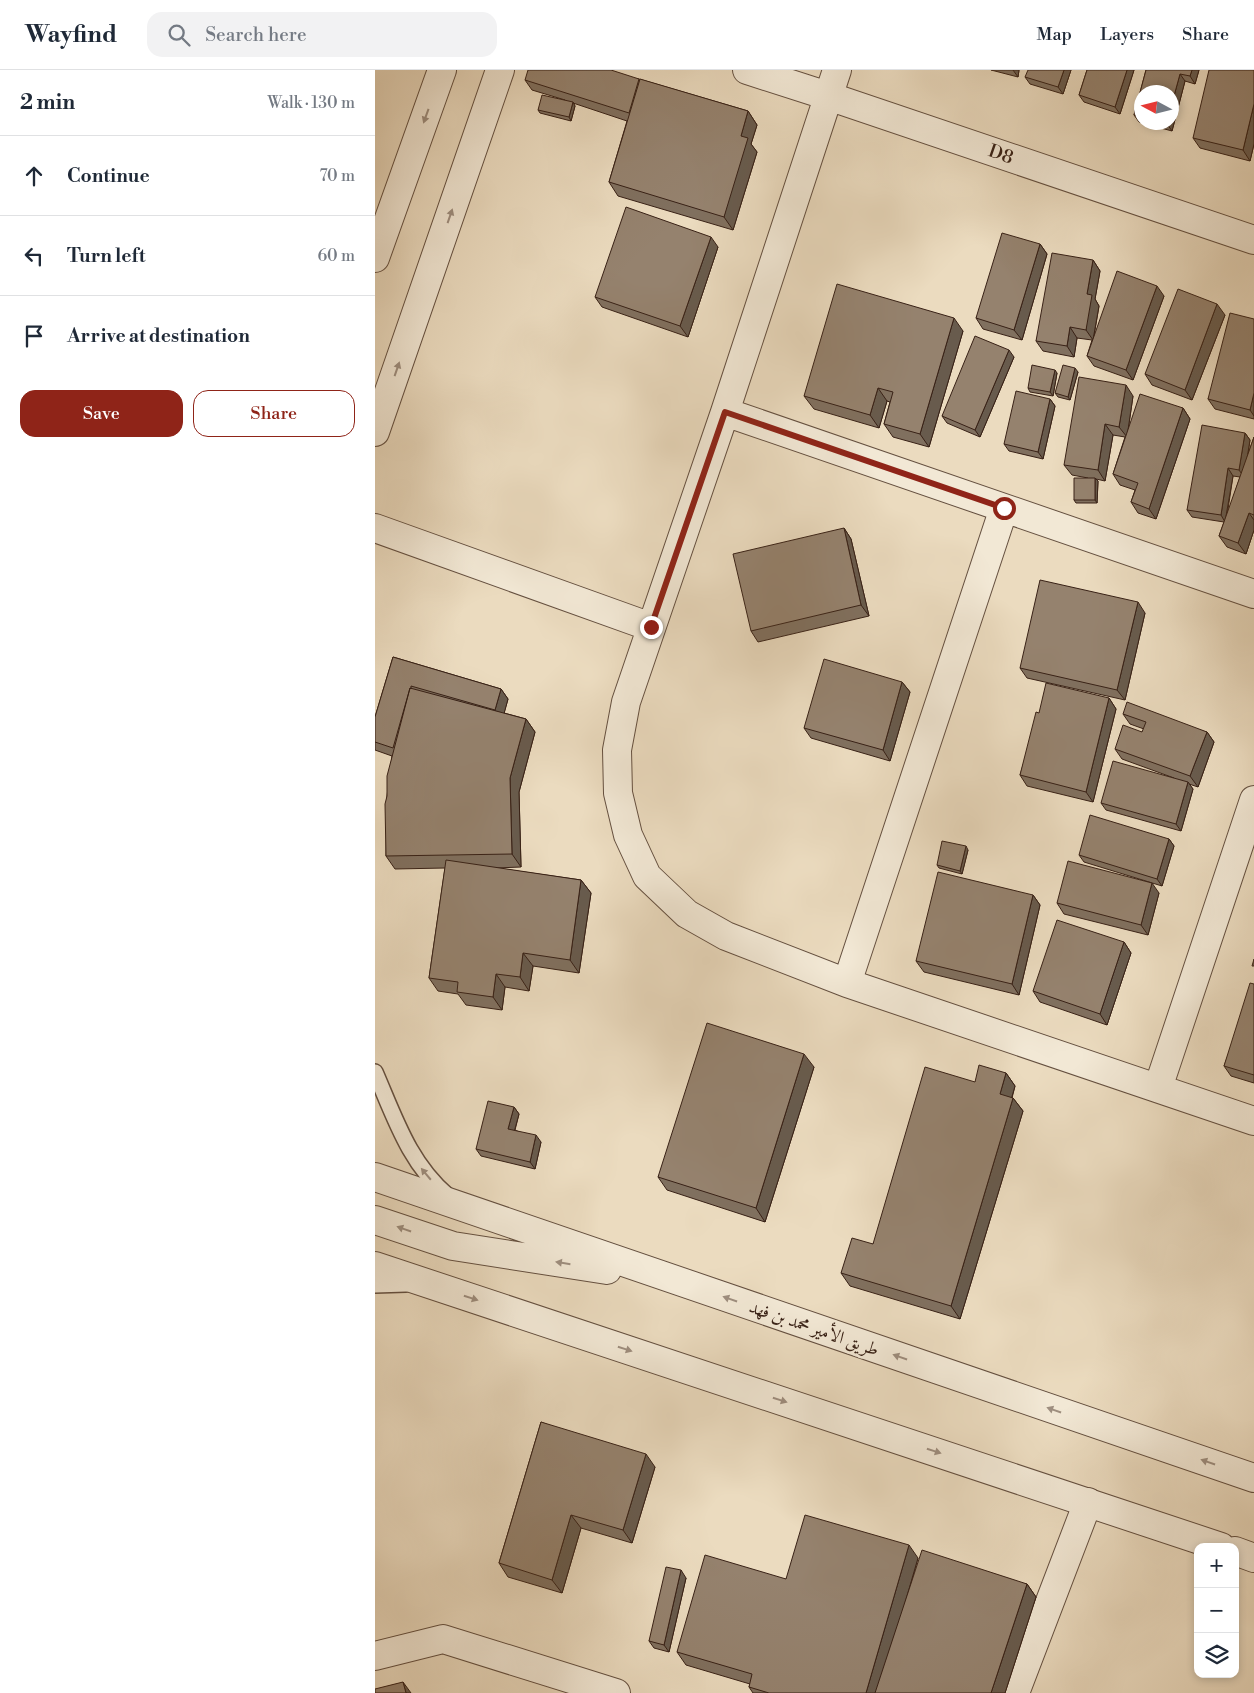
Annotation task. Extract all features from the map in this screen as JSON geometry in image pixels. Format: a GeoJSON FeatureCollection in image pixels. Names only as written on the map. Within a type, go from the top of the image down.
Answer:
{"type":"FeatureCollection","features":[{"type":"Feature","properties":{"kind":"street"},"geometry":{"type":"LineString","coordinates":[[375,258],[442,70]]}},
{"type":"Feature","properties":{"kind":"street"},"geometry":{"type":"LineString","coordinates":[[375,432],[500,70]]}},
{"type":"Feature","properties":{"kind":"street","name":"D8"},"geometry":{"type":"LineString","coordinates":[[747,70],[1254,240]]}},
{"type":"Feature","properties":{"kind":"street"},"geometry":{"type":"LineString","coordinates":[[837,70],[725,412],[626,702],[617,750],[618,793],[628,835],[647,876],[687,914],[726,936],[847,983],[1254,1121]]}},
{"type":"Feature","properties":{"kind":"street"},"geometry":{"type":"LineString","coordinates":[[725,412],[1254,594]]}},
{"type":"Feature","properties":{"kind":"street"},"geometry":{"type":"LineString","coordinates":[[847,983],[1004,508]]}},
{"type":"Feature","properties":{"kind":"street"},"geometry":{"type":"LineString","coordinates":[[375,528],[651,627]]}},
{"type":"Feature","properties":{"kind":"street"},"geometry":{"type":"LineString","coordinates":[[1158,1088],[1254,800]]}},
{"type":"Feature","properties":{"kind":"street","name":"طريق الأمير محمد بن فهد"},"geometry":{"type":"LineString","coordinates":[[381,1176],[461,1207],[1254,1478]]}},
{"type":"Feature","properties":{"kind":"street"},"geometry":{"type":"LineString","coordinates":[[375,1220],[453,1246],[680,1282]]}},
{"type":"Feature","properties":{"kind":"street"},"geometry":{"type":"LineString","coordinates":[[375,1266],[1209,1543]]}},
{"type":"Feature","properties":{"kind":"street"},"geometry":{"type":"LineString","coordinates":[[1015,1693],[1088,1502]]}},
{"type":"Feature","properties":{"kind":"street"},"geometry":{"type":"LineString","coordinates":[[1239,1552],[1254,1558]]}},
{"type":"Feature","properties":{"kind":"street"},"geometry":{"type":"LineString","coordinates":[[375,1656],[443,1639],[614,1693]]}},
{"type":"Feature","properties":{"kind":"lane"},"geometry":{"type":"LineString","coordinates":[[375,1072],[411,1154],[437,1187],[461,1207]]}},
{"type":"Feature","properties":{"kind":"lane"},"geometry":{"type":"LineString","coordinates":[[375,1285],[402,1283],[434,1286]]}},
{"type":"Feature","properties":{"kind":"building"},"geometry":{"type":"Polygon","coordinates":[[[528,70],[611,70],[639,79],[629,113],[525,80],[528,70]]]}},
{"type":"Feature","properties":{"kind":"building"},"geometry":{"type":"Polygon","coordinates":[[[1028,70],[1064,70],[1058,87],[1025,77],[1028,70]]]}},
{"type":"Feature","properties":{"kind":"building"},"geometry":{"type":"Polygon","coordinates":[[[1087,70],[1127,70],[1115,107],[1079,95],[1087,70]]]}},
{"type":"Feature","properties":{"kind":"building"},"geometry":{"type":"Polygon","coordinates":[[[1146,70],[1192,70],[1190,76],[1180,74],[1177,85],[1142,85],[1146,70]]]}},
{"type":"Feature","properties":{"kind":"building"},"geometry":{"type":"Polygon","coordinates":[[[1209,70],[1254,70],[1254,104],[1243,150],[1193,138],[1209,70]]]}},
{"type":"Feature","properties":{"kind":"building"},"geometry":{"type":"Polygon","coordinates":[[[640,79],[748,111],[741,136],[748,138],[724,217],[609,182],[640,79]]]}},
{"type":"Feature","properties":{"kind":"building"},"geometry":{"type":"Polygon","coordinates":[[[542,95],[573,102],[569,117],[538,110],[542,95]]]}},
{"type":"Feature","properties":{"kind":"building"},"geometry":{"type":"Polygon","coordinates":[[[626,207],[711,237],[680,326],[595,297],[626,207]]]}},
{"type":"Feature","properties":{"kind":"building"},"geometry":{"type":"Polygon","coordinates":[[[1002,233],[1040,244],[1014,330],[976,318],[1002,233]]]}},
{"type":"Feature","properties":{"kind":"building"},"geometry":{"type":"Polygon","coordinates":[[[1052,253],[1093,260],[1087,294],[1092,295],[1086,330],[1070,327],[1067,346],[1036,341],[1052,253]]]}},
{"type":"Feature","properties":{"kind":"building"},"geometry":{"type":"Polygon","coordinates":[[[1117,271],[1157,286],[1126,370],[1087,356],[1117,271]]]}},
{"type":"Feature","properties":{"kind":"building"},"geometry":{"type":"Polygon","coordinates":[[[837,284],[954,318],[920,434],[884,424],[893,392],[878,388],[870,415],[804,396],[837,284]]]}},
{"type":"Feature","properties":{"kind":"building"},"geometry":{"type":"Polygon","coordinates":[[[1178,289],[1217,304],[1185,390],[1145,374],[1178,289]]]}},
{"type":"Feature","properties":{"kind":"building"},"geometry":{"type":"Polygon","coordinates":[[[1230,313],[1254,319],[1254,393],[1250,410],[1208,399],[1230,313]]]}},
{"type":"Feature","properties":{"kind":"building"},"geometry":{"type":"Polygon","coordinates":[[[975,336],[1009,350],[975,430],[942,416],[975,336]]]}},
{"type":"Feature","properties":{"kind":"building"},"geometry":{"type":"Polygon","coordinates":[[[1032,365],[1055,370],[1050,392],[1028,388],[1032,365]]]}},
{"type":"Feature","properties":{"kind":"building"},"geometry":{"type":"Polygon","coordinates":[[[1063,365],[1075,368],[1068,397],[1055,393],[1063,365]]]}},
{"type":"Feature","properties":{"kind":"building"},"geometry":{"type":"Polygon","coordinates":[[[1079,377],[1126,385],[1119,427],[1105,424],[1098,470],[1064,465],[1079,377]]]}},
{"type":"Feature","properties":{"kind":"building"},"geometry":{"type":"Polygon","coordinates":[[[1016,391],[1050,399],[1038,452],[1004,444],[1016,391]]]}},
{"type":"Feature","properties":{"kind":"building"},"geometry":{"type":"Polygon","coordinates":[[[1140,394],[1183,408],[1149,509],[1131,502],[1138,483],[1113,474],[1140,394]]]}},
{"type":"Feature","properties":{"kind":"building"},"geometry":{"type":"Polygon","coordinates":[[[1202,425],[1245,433],[1239,470],[1228,468],[1221,515],[1187,510],[1202,425]]]}},
{"type":"Feature","properties":{"kind":"building"},"geometry":{"type":"Polygon","coordinates":[[[1254,437],[1254,515],[1249,513],[1238,543],[1219,536],[1254,437]]]}},
{"type":"Feature","properties":{"kind":"building"},"geometry":{"type":"Polygon","coordinates":[[[1074,478],[1095,478],[1095,500],[1074,500],[1074,478]]]}},
{"type":"Feature","properties":{"kind":"building"},"geometry":{"type":"Polygon","coordinates":[[[844,528],[861,605],[751,631],[733,554],[844,528]]]}},
{"type":"Feature","properties":{"kind":"building"},"geometry":{"type":"Polygon","coordinates":[[[1040,580],[1138,602],[1117,690],[1020,668],[1040,580]]]}},
{"type":"Feature","properties":{"kind":"building"},"geometry":{"type":"Polygon","coordinates":[[[393,657],[501,689],[495,710],[411,686],[393,748],[375,742],[375,717],[393,657]]]}},
{"type":"Feature","properties":{"kind":"building"},"geometry":{"type":"Polygon","coordinates":[[[824,659],[902,682],[883,750],[804,728],[824,659]]]}},
{"type":"Feature","properties":{"kind":"building"},"geometry":{"type":"Polygon","coordinates":[[[1046,683],[1109,698],[1086,792],[1020,775],[1036,712],[1039,713],[1046,683]]]}},
{"type":"Feature","properties":{"kind":"building"},"geometry":{"type":"Polygon","coordinates":[[[410,688],[526,719],[510,778],[512,854],[386,856],[385,804],[387,776],[410,688]]]}},
{"type":"Feature","properties":{"kind":"building"},"geometry":{"type":"Polygon","coordinates":[[[1127,702],[1207,732],[1190,776],[1115,749],[1123,725],[1142,732],[1146,722],[1123,714],[1127,702]]]}},
{"type":"Feature","properties":{"kind":"building"},"geometry":{"type":"Polygon","coordinates":[[[1113,761],[1188,782],[1176,824],[1101,803],[1113,761]]]}},
{"type":"Feature","properties":{"kind":"building"},"geometry":{"type":"Polygon","coordinates":[[[1090,815],[1169,839],[1157,879],[1079,855],[1090,815]]]}},
{"type":"Feature","properties":{"kind":"building"},"geometry":{"type":"Polygon","coordinates":[[[942,841],[966,846],[960,871],[937,865],[942,841]]]}},
{"type":"Feature","properties":{"kind":"building"},"geometry":{"type":"Polygon","coordinates":[[[446,860],[581,880],[570,960],[523,953],[520,977],[496,974],[493,997],[457,992],[458,982],[429,978],[446,860]]]}},
{"type":"Feature","properties":{"kind":"building"},"geometry":{"type":"Polygon","coordinates":[[[1068,861],[1152,883],[1141,925],[1057,903],[1068,861]]]}},
{"type":"Feature","properties":{"kind":"building"},"geometry":{"type":"Polygon","coordinates":[[[938,872],[1033,895],[1012,984],[916,961],[938,872]]]}},
{"type":"Feature","properties":{"kind":"building"},"geometry":{"type":"Polygon","coordinates":[[[1057,920],[1124,942],[1100,1014],[1033,991],[1057,920]]]}},
{"type":"Feature","properties":{"kind":"building"},"geometry":{"type":"Polygon","coordinates":[[[1250,983],[1254,984],[1254,1075],[1224,1066],[1250,983]]]}},
{"type":"Feature","properties":{"kind":"building"},"geometry":{"type":"Polygon","coordinates":[[[707,1023],[804,1054],[756,1208],[658,1177],[707,1023]]]}},
{"type":"Feature","properties":{"kind":"building"},"geometry":{"type":"Polygon","coordinates":[[[979,1065],[1006,1073],[1000,1094],[1013,1098],[951,1306],[841,1273],[852,1238],[873,1244],[925,1067],[975,1082],[979,1065]]]}},
{"type":"Feature","properties":{"kind":"building"},"geometry":{"type":"Polygon","coordinates":[[[488,1101],[514,1107],[508,1129],[536,1135],[530,1162],[476,1149],[488,1101]]]}},
{"type":"Feature","properties":{"kind":"building"},"geometry":{"type":"Polygon","coordinates":[[[541,1422],[646,1454],[623,1530],[571,1515],[552,1580],[499,1563],[541,1422]]]}},
{"type":"Feature","properties":{"kind":"building"},"geometry":{"type":"Polygon","coordinates":[[[805,1515],[909,1545],[866,1693],[769,1693],[749,1687],[752,1674],[677,1652],[705,1555],[786,1579],[805,1515]]]}},
{"type":"Feature","properties":{"kind":"building"},"geometry":{"type":"Polygon","coordinates":[[[922,1550],[1027,1584],[991,1693],[875,1693],[922,1550]]]}},
{"type":"Feature","properties":{"kind":"building"},"geometry":{"type":"Polygon","coordinates":[[[666,1567],[681,1570],[664,1645],[649,1641],[666,1567]]]}},
{"type":"Feature","properties":{"kind":"building"},"geometry":{"type":"Polygon","coordinates":[[[403,1682],[406,1693],[375,1693],[375,1689],[403,1682]]]}},
{"type":"Feature","properties":{"kind":"route"},"geometry":{"type":"LineString","coordinates":[[651,627],[725,412],[1004,508]]}}]}
